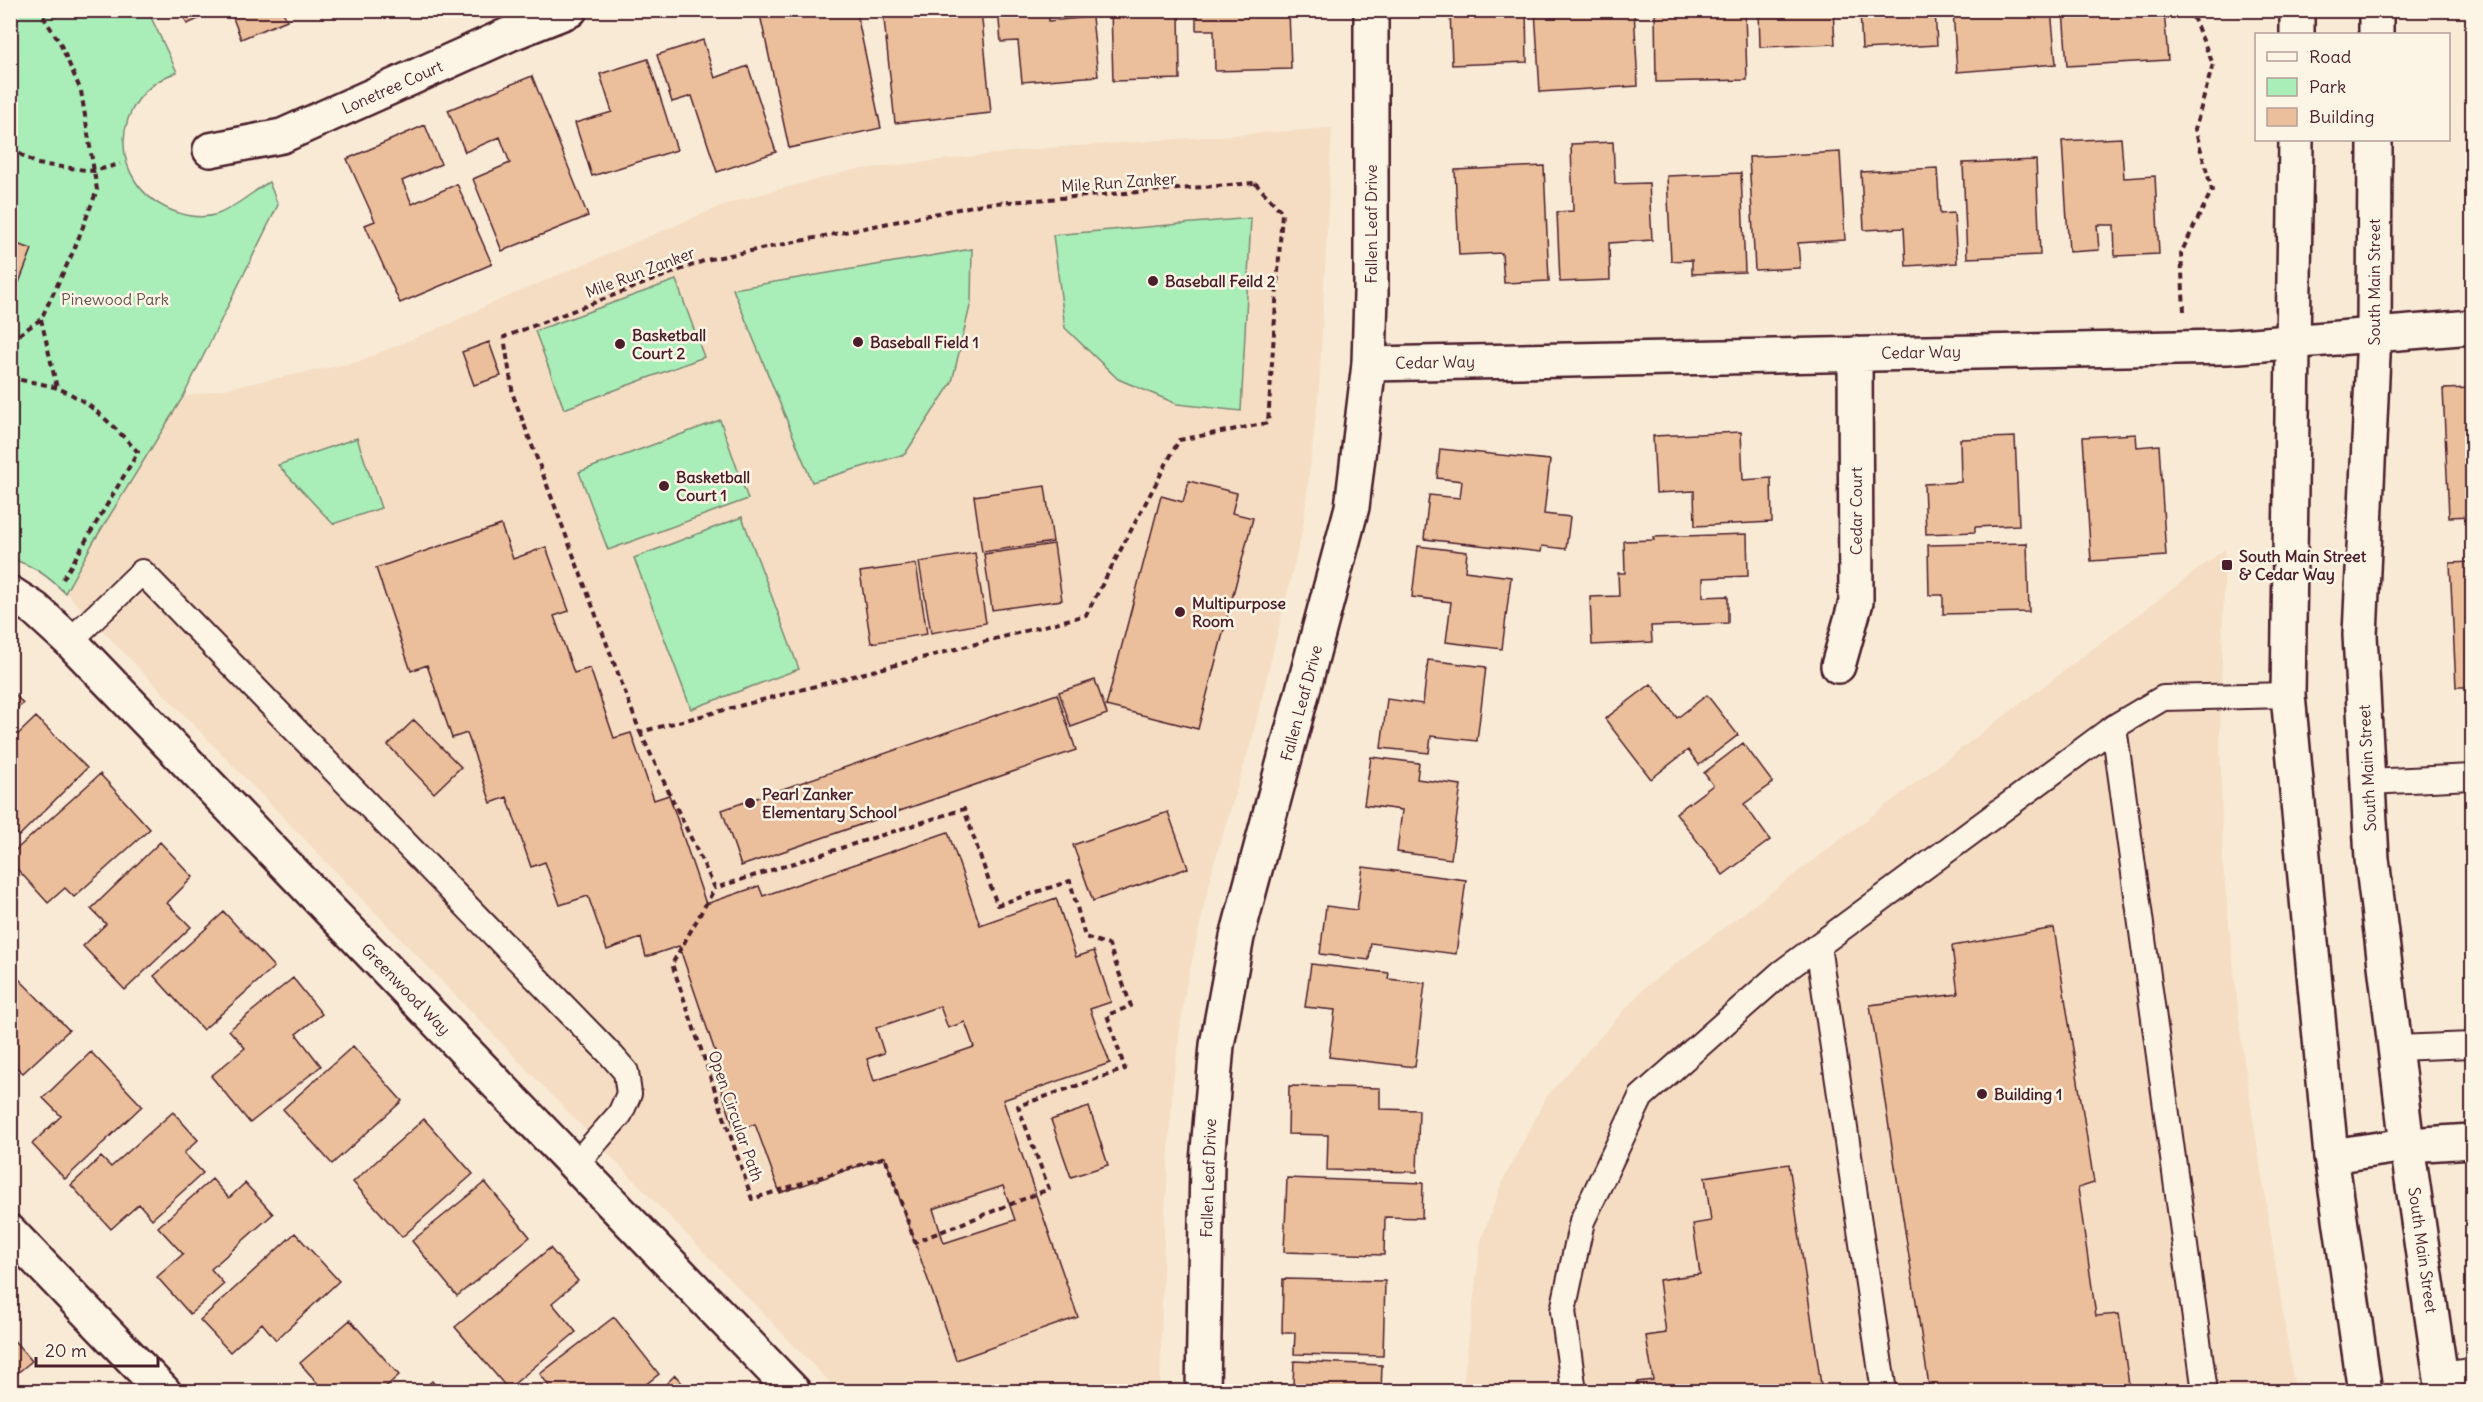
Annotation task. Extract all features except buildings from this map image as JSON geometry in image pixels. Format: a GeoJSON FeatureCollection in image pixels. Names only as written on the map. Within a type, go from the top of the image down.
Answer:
{"type":"FeatureCollection","features":[{"type":"Feature","properties":{"kind":"street","name":"Lonetree Court"},"geometry":{"type":"LineString","coordinates":[[210,150],[282,136],[512,33],[570,10]]}},
{"type":"Feature","properties":{"kind":"street","name":"Fallen Leaf Drive"},"geometry":{"type":"LineString","coordinates":[[1203,1392],[1207,1162],[1217,1045],[1237,937],[1352,507],[1369,364],[1371,10]]}},
{"type":"Feature","properties":{"kind":"street"},"geometry":{"type":"LineString","coordinates":[[2296,10],[2297,33]]}},
{"type":"Feature","properties":{"kind":"street"},"geometry":{"type":"LineString","coordinates":[[2376,10],[2376,33]]}},
{"type":"Feature","properties":{"kind":"street"},"geometry":{"type":"LineString","coordinates":[[2296,141],[2288,694],[2331,1156],[2365,1392]]}},
{"type":"Feature","properties":{"kind":"street","name":"South Main Street"},"geometry":{"type":"LineString","coordinates":[[2375,141],[2374,334],[2360,635],[2372,859],[2407,1145],[2452,1379]]}},
{"type":"Feature","properties":{"kind":"street","name":"Cedar Way"},"geometry":{"type":"LineString","coordinates":[[1369,364],[2228,347],[2472,327]]}},
{"type":"Feature","properties":{"kind":"street","name":"Cedar Court"},"geometry":{"type":"LineString","coordinates":[[1838,666],[1856,602],[1855,354]]}},
{"type":"Feature","properties":{"kind":"street","name":"Greenwood Way"},"geometry":{"type":"LineString","coordinates":[[10,593],[35,609],[70,641],[794,1392]]}},
{"type":"Feature","properties":{"kind":"street"},"geometry":{"type":"LineString","coordinates":[[2331,1156],[2407,1145],[2472,1141]]}},
{"type":"Feature","properties":{"kind":"street"},"geometry":{"type":"LineString","coordinates":[[10,1232],[164,1392]]}},
{"type":"Feature","properties":{"kind":"lane"},"geometry":{"type":"LineString","coordinates":[[70,641],[142,572],[581,1024],[626,1072],[629,1094],[620,1114],[575,1165]]}},
{"type":"Feature","properties":{"kind":"lane"},"geometry":{"type":"LineString","coordinates":[[1574,1392],[1563,1311],[1582,1221],[1641,1097],[1782,973],[2114,726],[2163,698],[2288,694]]}},
{"type":"Feature","properties":{"kind":"lane"},"geometry":{"type":"LineString","coordinates":[[2114,726],[2205,1392]]}},
{"type":"Feature","properties":{"kind":"lane"},"geometry":{"type":"LineString","coordinates":[[2368,782],[2472,777]]}},
{"type":"Feature","properties":{"kind":"lane"},"geometry":{"type":"LineString","coordinates":[[1818,946],[1884,1392]]}},
{"type":"Feature","properties":{"kind":"lane"},"geometry":{"type":"LineString","coordinates":[[2396,1048],[2472,1045]]}},
{"type":"Feature","properties":{"kind":"path"},"geometry":{"type":"LineString","coordinates":[[10,341],[41,319],[74,250],[97,190],[81,91],[60,43],[39,10]]}},
{"type":"Feature","properties":{"kind":"path"},"geometry":{"type":"LineString","coordinates":[[2186,348],[2181,252],[2212,190],[2195,129],[2213,64],[2190,10]]}},
{"type":"Feature","properties":{"kind":"path"},"geometry":{"type":"LineString","coordinates":[[10,148],[37,164],[94,171],[120,164]]}},
{"type":"Feature","properties":{"kind":"path","name":"Mile Run Zanker"},"geometry":{"type":"LineString","coordinates":[[1255,183],[1282,212],[1268,423],[1179,440],[1086,615],[640,732],[513,395],[504,337],[706,260],[983,204],[1255,183]]}},
{"type":"Feature","properties":{"kind":"path"},"geometry":{"type":"LineString","coordinates":[[41,319],[57,388]]}},
{"type":"Feature","properties":{"kind":"path"},"geometry":{"type":"LineString","coordinates":[[10,378],[57,388],[81,401],[111,424],[138,452],[61,582]]}},
{"type":"Feature","properties":{"kind":"path"},"geometry":{"type":"LineString","coordinates":[[640,732],[715,888]]}},
{"type":"Feature","properties":{"kind":"path","name":"Open Circular Path"},"geometry":{"type":"LineString","coordinates":[[964,809],[997,905],[1070,881],[1085,937],[1109,945],[1131,1006],[1107,1015],[1125,1069],[1018,1106],[1048,1190],[915,1242],[885,1156],[752,1199],[672,964],[715,888],[964,809]]}},
{"type":"Feature","properties":{"kind":"shaded area","name":"Pearl Zanker Elementary School"},"geometry":{"type":"Polygon","coordinates":[[[1332,128],[1319,391],[1303,528],[1251,743],[1214,863],[1185,992],[1173,1082],[1164,1233],[1160,1391],[838,1391],[66,593],[94,541],[183,397],[357,362],[728,203],[853,170],[1047,148],[1332,128]]]}},
{"type":"Feature","properties":{"kind":"shaded area"},"geometry":{"type":"Polygon","coordinates":[[[2225,549],[2220,733],[2223,865],[2242,1046],[2295,1391],[1462,1392],[1481,1240],[1502,1182],[1547,1096],[1644,988],[2225,549]]]}},
{"type":"Feature","properties":{"kind":"green space","name":"Pinewood Park"},"geometry":{"type":"Polygon","coordinates":[[[10,11],[148,11],[177,72],[155,84],[138,100],[128,119],[124,140],[126,161],[135,181],[151,198],[173,211],[189,215],[201,217],[218,214],[269,182],[278,205],[183,397],[94,541],[65,593],[40,572],[11,559],[10,11]]]}},
{"type":"Feature","properties":{"kind":"green space","name":"Baseball Feild 2"},"geometry":{"type":"Polygon","coordinates":[[[1251,218],[1241,411],[1177,404],[1118,379],[1065,328],[1053,235],[1251,218]]]}},
{"type":"Feature","properties":{"kind":"green space","name":"Baseball Field 1"},"geometry":{"type":"Polygon","coordinates":[[[972,249],[971,302],[952,382],[905,454],[812,482],[733,289],[972,249]]]}},
{"type":"Feature","properties":{"kind":"green space","name":"Basketball Court 2"},"geometry":{"type":"Polygon","coordinates":[[[676,280],[704,357],[564,409],[535,331],[676,280]]]}},
{"type":"Feature","properties":{"kind":"green space","name":"Basketball Court 1"},"geometry":{"type":"Polygon","coordinates":[[[720,420],[748,499],[608,550],[579,472],[720,420]]]}},
{"type":"Feature","properties":{"kind":"green space"},"geometry":{"type":"Polygon","coordinates":[[[357,438],[381,508],[333,524],[278,465],[357,438]]]}},
{"type":"Feature","properties":{"kind":"green space"},"geometry":{"type":"Polygon","coordinates":[[[742,517],[799,669],[691,709],[634,558],[742,517]]]}},
{"type":"Feature","properties":{"kind":"place","name":"Baseball Feild 2"},"geometry":{"type":"Point","coordinates":[1153,281]}},
{"type":"Feature","properties":{"kind":"place","name":"Baseball Field 1"},"geometry":{"type":"Point","coordinates":[858,342]}},
{"type":"Feature","properties":{"kind":"place","name":"Basketball Court 2"},"geometry":{"type":"Point","coordinates":[620,344]}},
{"type":"Feature","properties":{"kind":"place","name":"Basketball Court 1"},"geometry":{"type":"Point","coordinates":[664,486]}},
{"type":"Feature","properties":{"kind":"place","name":"South Main Street & Cedar Way"},"geometry":{"type":"Point","coordinates":[2227,565]}},
{"type":"Feature","properties":{"kind":"place","name":"Multipurpose Room"},"geometry":{"type":"Point","coordinates":[1180,612]}},
{"type":"Feature","properties":{"kind":"place","name":"Pearl Zanker Elementary School"},"geometry":{"type":"Point","coordinates":[750,803]}},
{"type":"Feature","properties":{"kind":"place","name":"Building 1"},"geometry":{"type":"Point","coordinates":[1982,1094]}}]}
